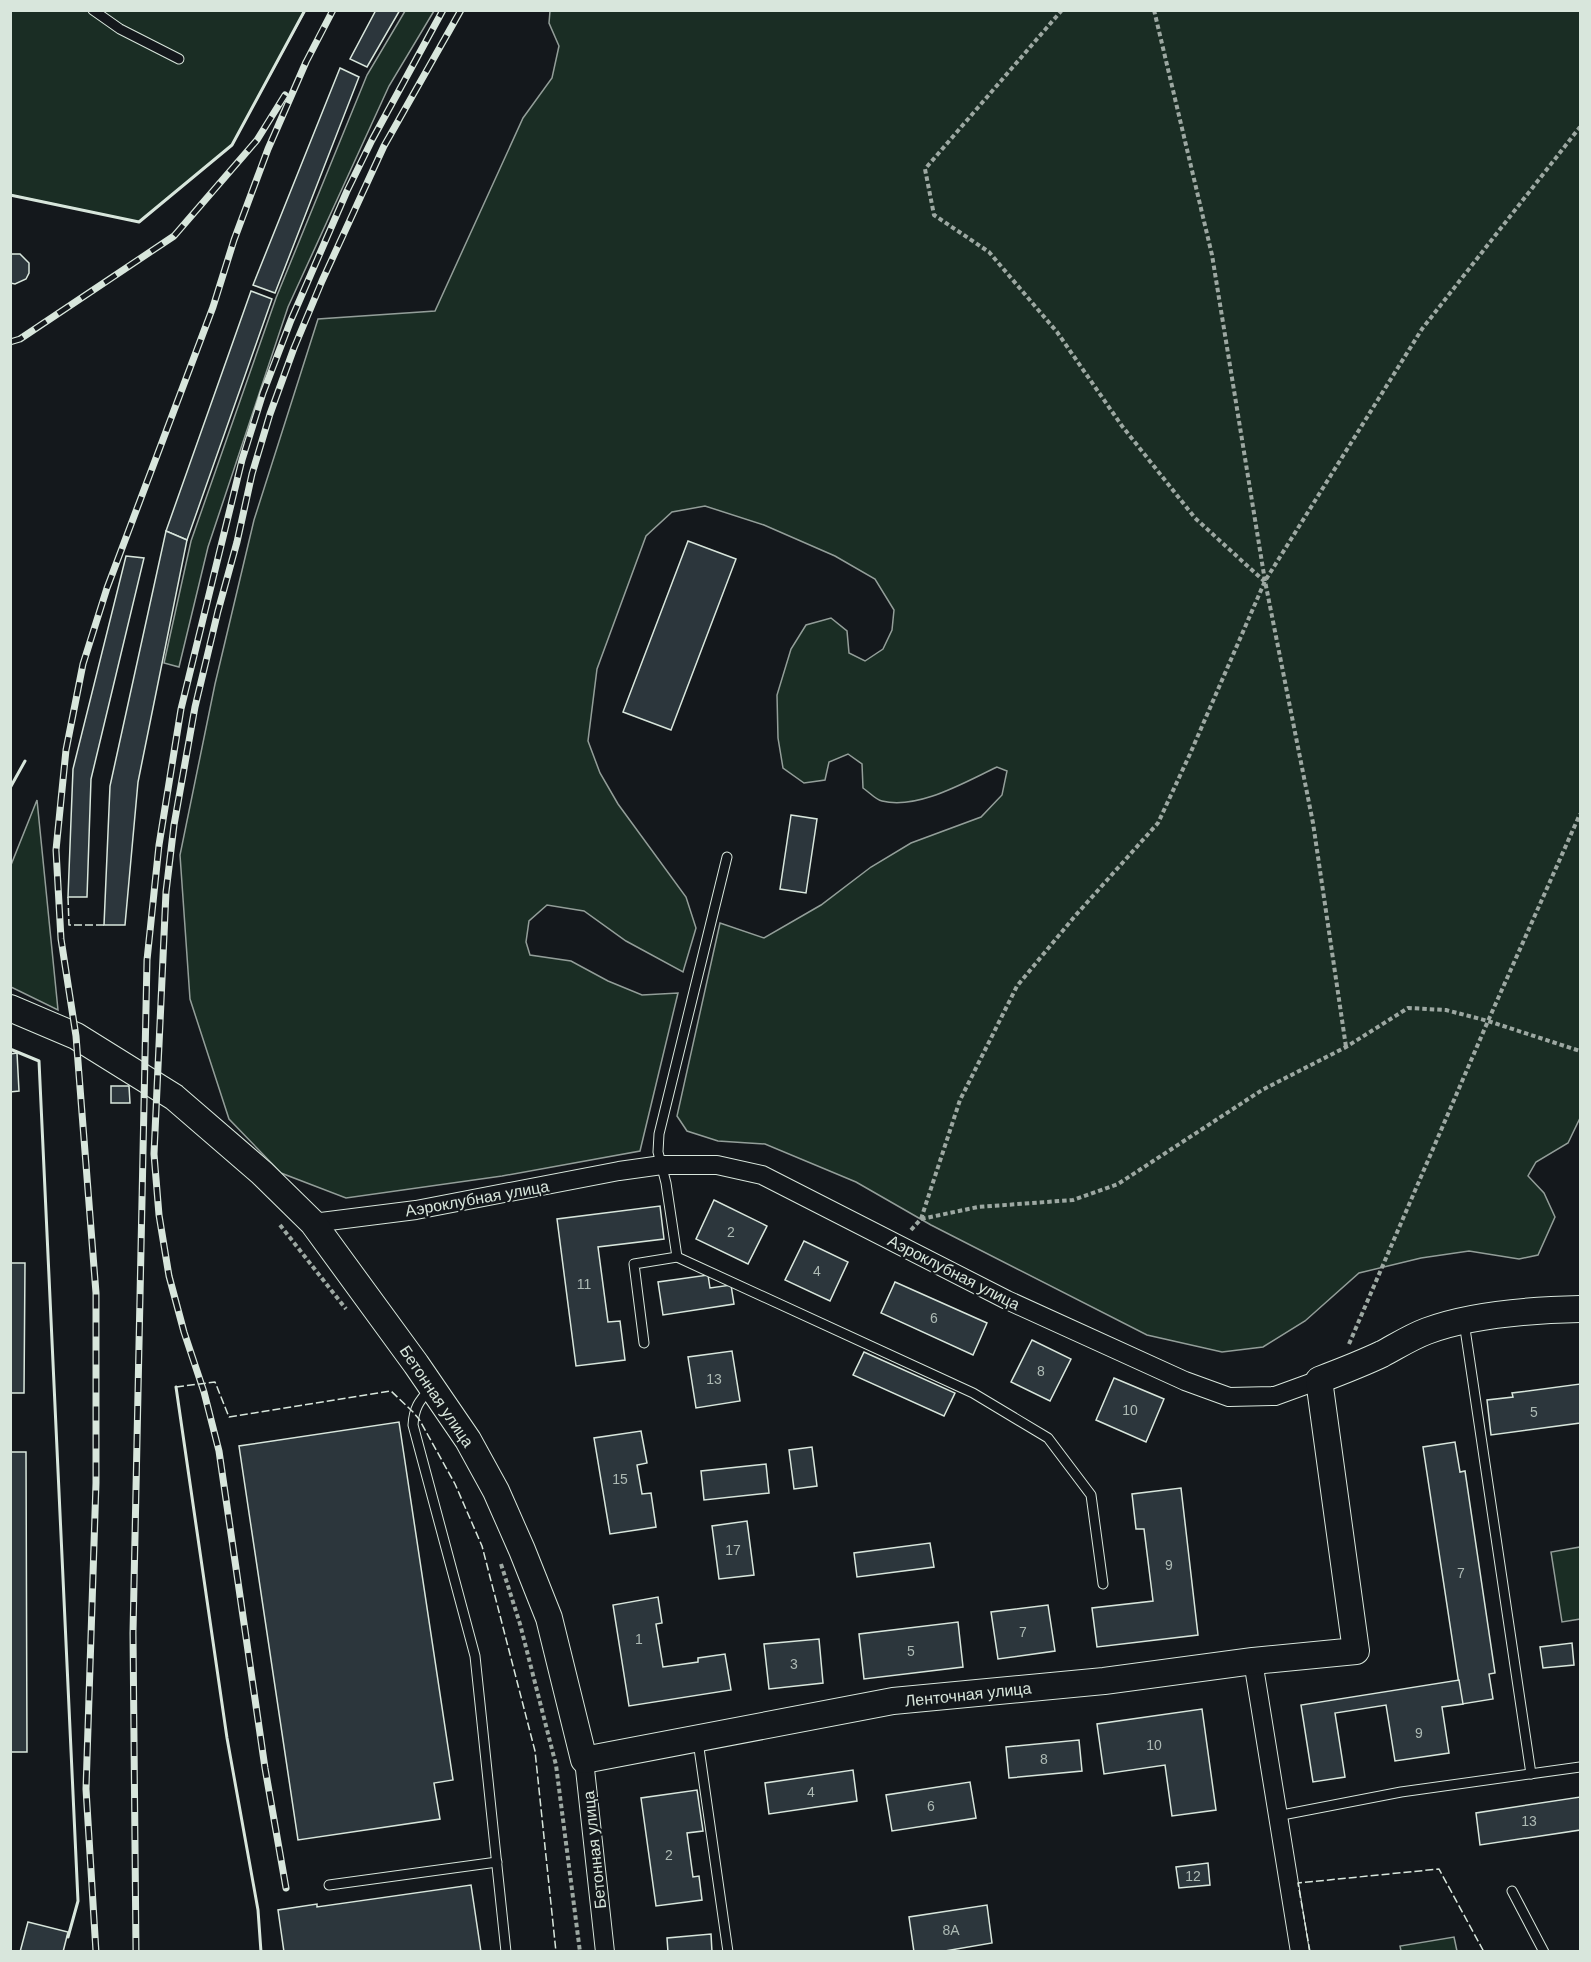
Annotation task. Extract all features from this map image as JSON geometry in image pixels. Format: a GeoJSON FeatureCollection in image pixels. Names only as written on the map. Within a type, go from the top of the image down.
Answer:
{"type":"FeatureCollection","features":[{"type":"Feature","properties":{"kind":"street","name":"Бетонная улица"},"geometry":{"type":"LineString","coordinates":[[10,1008],[76,1036],[174,1097],[262,1173],[313,1223],[468,1440],[496,1491],[549,1618],[584,1760],[605,1952]]}},
{"type":"Feature","properties":{"kind":"street","name":"Аэроклубная улица"},"geometry":{"type":"LineString","coordinates":[[313,1223],[416,1210],[619,1171],[662,1165],[717,1165],[762,1175],[1007,1300],[1185,1381],[1230,1397],[1275,1396],[1327,1377],[1429,1330],[1487,1317],[1550,1310],[1581,1310]]}},
{"type":"Feature","properties":{"kind":"street","name":"Ленточная улица"},"geometry":{"type":"LineString","coordinates":[[584,1760],[893,1701],[1356,1651],[1327,1377]]}},
{"type":"Feature","properties":{"kind":"street"},"geometry":{"type":"LineString","coordinates":[[1252,1661],[1299,1952]]}},
{"type":"Feature","properties":{"kind":"lane"},"geometry":{"type":"LineString","coordinates":[[93,10],[120,29],[179,59]]}},
{"type":"Feature","properties":{"kind":"lane"},"geometry":{"type":"LineString","coordinates":[[677,1257],[666,1183],[658,1152],[659,1134],[727,857]]}},
{"type":"Feature","properties":{"kind":"lane"},"geometry":{"type":"LineString","coordinates":[[644,1343],[634,1264],[677,1257],[973,1393],[1048,1438],[1090,1495],[1103,1584]]}},
{"type":"Feature","properties":{"kind":"lane"},"geometry":{"type":"LineString","coordinates":[[1464,1322],[1531,1774]]}},
{"type":"Feature","properties":{"kind":"lane"},"geometry":{"type":"LineString","coordinates":[[432,1387],[416,1406],[413,1425],[475,1656],[506,1952]]}},
{"type":"Feature","properties":{"kind":"lane"},"geometry":{"type":"LineString","coordinates":[[698,1738],[728,1952]]}},
{"type":"Feature","properties":{"kind":"lane"},"geometry":{"type":"LineString","coordinates":[[1277,1816],[1401,1792],[1581,1767]]}},
{"type":"Feature","properties":{"kind":"lane"},"geometry":{"type":"LineString","coordinates":[[329,1885],[497,1862]]}},
{"type":"Feature","properties":{"kind":"lane"},"geometry":{"type":"LineString","coordinates":[[1512,1891],[1544,1952]]}},
{"type":"Feature","properties":{"kind":"path"},"geometry":{"type":"LineString","coordinates":[[1062,10],[925,169],[934,215],[989,252],[1057,332],[1122,426],[1195,518],[1265,581]]}},
{"type":"Feature","properties":{"kind":"path"},"geometry":{"type":"LineString","coordinates":[[1154,10],[1212,255],[1265,581],[1313,823],[1346,1047]]}},
{"type":"Feature","properties":{"kind":"path"},"geometry":{"type":"LineString","coordinates":[[899,1244],[921,1219],[960,1100],[1017,986],[1158,822],[1265,581],[1422,329],[1581,127]]}},
{"type":"Feature","properties":{"kind":"path"},"geometry":{"type":"LineString","coordinates":[[1327,1377],[1355,1331],[1488,1021],[1581,814]]}},
{"type":"Feature","properties":{"kind":"path"},"geometry":{"type":"LineString","coordinates":[[921,1219],[978,1208],[1073,1200],[1118,1184],[1262,1090],[1346,1047],[1408,1008],[1446,1010],[1581,1051]]}},
{"type":"Feature","properties":{"kind":"path"},"geometry":{"type":"LineString","coordinates":[[278,1223],[351,1315]]}},
{"type":"Feature","properties":{"kind":"path"},"geometry":{"type":"LineString","coordinates":[[500,1562],[520,1624],[556,1765],[580,1952]]}},
{"type":"Feature","properties":{"kind":"green space"},"geometry":{"type":"Polygon","coordinates":[[[11,11],[305,11],[232,145],[139,222],[11,195],[11,11]]]}},
{"type":"Feature","properties":{"kind":"green space"},"geometry":{"type":"Polygon","coordinates":[[[405,11],[434,11],[389,86],[288,307],[208,547],[179,667],[164,663],[191,541],[276,298],[367,75],[405,11]]]}},
{"type":"Feature","properties":{"kind":"green space"},"geometry":{"type":"Polygon","coordinates":[[[550,11],[1580,11],[1580,1118],[1568,1143],[1536,1162],[1528,1176],[1544,1193],[1555,1217],[1538,1255],[1519,1259],[1469,1251],[1421,1258],[1359,1273],[1305,1321],[1263,1347],[1222,1352],[1147,1335],[931,1225],[856,1182],[765,1144],[718,1141],[687,1131],[677,1116],[720,923],[764,938],[821,905],[871,867],[911,843],[981,817],[1002,795],[1007,771],[997,767],[941,793],[911,802],[896,803],[875,798],[863,788],[862,764],[848,754],[829,762],[825,780],[804,783],[783,768],[778,738],[777,695],[791,649],[806,625],[831,618],[847,631],[849,653],[865,661],[883,649],[892,630],[894,610],[875,579],[835,556],[764,525],[705,506],[672,512],[646,536],[597,669],[588,741],[600,773],[618,804],[686,897],[696,928],[683,972],[626,941],[584,911],[547,905],[529,921],[526,942],[530,955],[571,961],[608,981],[642,995],[678,993],[640,1151],[502,1176],[346,1198],[281,1173],[229,1119],[190,999],[180,855],[215,684],[254,520],[318,319],[435,311],[523,118],[552,78],[559,46],[549,23],[550,11]]]}},
{"type":"Feature","properties":{"kind":"green space"},"geometry":{"type":"Polygon","coordinates":[[[37,800],[58,1010],[11,987],[11,865],[37,800]]]}},
{"type":"Feature","properties":{"kind":"green space"},"geometry":{"type":"Polygon","coordinates":[[[1580,1547],[1580,1619],[1562,1622],[1551,1552],[1580,1547]]]}},
{"type":"Feature","properties":{"kind":"green space"},"geometry":{"type":"Polygon","coordinates":[[[1454,1937],[1457,1951],[1401,1951],[1400,1946],[1454,1937]]]}},
{"type":"Feature","properties":{"kind":"building"},"geometry":{"type":"Polygon","coordinates":[[[376,10],[400,10],[367,67],[350,59],[376,10]]]}},
{"type":"Feature","properties":{"kind":"building"},"geometry":{"type":"Polygon","coordinates":[[[340,68],[359,77],[275,293],[253,285],[340,68]]]}},
{"type":"Feature","properties":{"kind":"building"},"geometry":{"type":"Polygon","coordinates":[[[11,254],[20,254],[29,263],[29,273],[26,279],[15,284],[10,283],[11,254]]]}},
{"type":"Feature","properties":{"kind":"building"},"geometry":{"type":"Polygon","coordinates":[[[251,291],[272,299],[187,540],[166,531],[251,291]]]}},
{"type":"Feature","properties":{"kind":"building"},"geometry":{"type":"Polygon","coordinates":[[[166,531],[187,540],[138,782],[125,925],[104,925],[110,786],[166,531]]]}},
{"type":"Feature","properties":{"kind":"building"},"geometry":{"type":"Polygon","coordinates":[[[688,541],[736,559],[671,730],[623,712],[688,541]]]}},
{"type":"Feature","properties":{"kind":"building"},"geometry":{"type":"Polygon","coordinates":[[[126,556],[144,558],[91,779],[87,897],[68,897],[73,769],[126,556]]]}},
{"type":"Feature","properties":{"kind":"building"},"geometry":{"type":"Polygon","coordinates":[[[791,815],[817,819],[806,893],[780,889],[791,815]]]}},
{"type":"Feature","properties":{"kind":"building"},"geometry":{"type":"Polygon","coordinates":[[[17,1053],[19,1091],[10,1092],[10,1054],[17,1053]]]}},
{"type":"Feature","properties":{"kind":"building"},"geometry":{"type":"Polygon","coordinates":[[[111,1086],[129,1086],[130,1103],[111,1103],[111,1086]]]}},
{"type":"Feature","properties":{"kind":"building"},"geometry":{"type":"Polygon","coordinates":[[[714,1200],[767,1226],[748,1264],[696,1239],[714,1200]]]}},
{"type":"Feature","properties":{"kind":"building"},"geometry":{"type":"Polygon","coordinates":[[[660,1206],[664,1239],[598,1247],[608,1322],[620,1321],[625,1360],[576,1366],[557,1219],[660,1206]]]}},
{"type":"Feature","properties":{"kind":"building"},"geometry":{"type":"Polygon","coordinates":[[[804,1241],[848,1262],[830,1301],[785,1280],[804,1241]]]}},
{"type":"Feature","properties":{"kind":"building"},"geometry":{"type":"Polygon","coordinates":[[[10,1263],[25,1263],[24,1393],[10,1393],[10,1263]]]}},
{"type":"Feature","properties":{"kind":"building"},"geometry":{"type":"Polygon","coordinates":[[[708,1275],[710,1288],[731,1285],[734,1304],[663,1315],[658,1282],[708,1275]]]}},
{"type":"Feature","properties":{"kind":"building"},"geometry":{"type":"Polygon","coordinates":[[[895,1282],[987,1323],[973,1355],[881,1313],[895,1282]]]}},
{"type":"Feature","properties":{"kind":"building"},"geometry":{"type":"Polygon","coordinates":[[[1032,1340],[1071,1359],[1050,1401],[1011,1382],[1032,1340]]]}},
{"type":"Feature","properties":{"kind":"building"},"geometry":{"type":"Polygon","coordinates":[[[732,1351],[740,1401],[696,1408],[688,1357],[732,1351]]]}},
{"type":"Feature","properties":{"kind":"building"},"geometry":{"type":"Polygon","coordinates":[[[864,1352],[955,1393],[944,1416],[853,1375],[864,1352]]]}},
{"type":"Feature","properties":{"kind":"building"},"geometry":{"type":"Polygon","coordinates":[[[1114,1378],[1164,1399],[1146,1442],[1096,1420],[1114,1378]]]}},
{"type":"Feature","properties":{"kind":"building"},"geometry":{"type":"Polygon","coordinates":[[[1580,1384],[1580,1423],[1491,1435],[1487,1400],[1513,1397],[1512,1393],[1580,1384]]]}},
{"type":"Feature","properties":{"kind":"building"},"geometry":{"type":"Polygon","coordinates":[[[399,1422],[453,1780],[434,1783],[440,1819],[298,1840],[239,1446],[399,1422]]]}},
{"type":"Feature","properties":{"kind":"building"},"geometry":{"type":"Polygon","coordinates":[[[641,1431],[647,1463],[637,1465],[642,1494],[651,1493],[656,1527],[610,1534],[594,1438],[641,1431]]]}},
{"type":"Feature","properties":{"kind":"building"},"geometry":{"type":"Polygon","coordinates":[[[1455,1442],[1460,1472],[1465,1471],[1495,1673],[1489,1674],[1493,1699],[1462,1704],[1423,1447],[1455,1442]]]}},
{"type":"Feature","properties":{"kind":"building"},"geometry":{"type":"Polygon","coordinates":[[[812,1447],[817,1486],[794,1489],[789,1450],[812,1447]]]}},
{"type":"Feature","properties":{"kind":"building"},"geometry":{"type":"Polygon","coordinates":[[[10,1452],[26,1452],[27,1752],[10,1752],[10,1452]]]}},
{"type":"Feature","properties":{"kind":"building"},"geometry":{"type":"Polygon","coordinates":[[[766,1464],[769,1493],[704,1500],[701,1471],[766,1464]]]}},
{"type":"Feature","properties":{"kind":"building"},"geometry":{"type":"Polygon","coordinates":[[[1181,1488],[1198,1635],[1097,1647],[1092,1608],[1153,1601],[1144,1529],[1136,1529],[1132,1494],[1181,1488]]]}},
{"type":"Feature","properties":{"kind":"building"},"geometry":{"type":"Polygon","coordinates":[[[747,1521],[754,1575],[719,1579],[712,1526],[747,1521]]]}},
{"type":"Feature","properties":{"kind":"building"},"geometry":{"type":"Polygon","coordinates":[[[930,1543],[934,1567],[857,1577],[854,1553],[930,1543]]]}},
{"type":"Feature","properties":{"kind":"building"},"geometry":{"type":"Polygon","coordinates":[[[658,1597],[662,1623],[656,1624],[663,1667],[698,1662],[698,1658],[725,1654],[731,1690],[629,1706],[613,1605],[658,1597]]]}},
{"type":"Feature","properties":{"kind":"building"},"geometry":{"type":"Polygon","coordinates":[[[1048,1605],[1055,1651],[998,1659],[991,1612],[1048,1605]]]}},
{"type":"Feature","properties":{"kind":"building"},"geometry":{"type":"Polygon","coordinates":[[[958,1622],[963,1667],[864,1679],[859,1634],[958,1622]]]}},
{"type":"Feature","properties":{"kind":"building"},"geometry":{"type":"Polygon","coordinates":[[[819,1639],[823,1683],[769,1689],[764,1644],[819,1639]]]}},
{"type":"Feature","properties":{"kind":"building"},"geometry":{"type":"Polygon","coordinates":[[[1572,1643],[1574,1665],[1543,1668],[1540,1647],[1572,1643]]]}},
{"type":"Feature","properties":{"kind":"building"},"geometry":{"type":"Polygon","coordinates":[[[1459,1680],[1463,1704],[1442,1707],[1449,1753],[1395,1761],[1386,1705],[1335,1713],[1345,1777],[1313,1782],[1301,1705],[1459,1680]]]}},
{"type":"Feature","properties":{"kind":"building"},"geometry":{"type":"Polygon","coordinates":[[[1202,1709],[1216,1810],[1172,1816],[1165,1765],[1104,1774],[1097,1724],[1202,1709]]]}},
{"type":"Feature","properties":{"kind":"building"},"geometry":{"type":"Polygon","coordinates":[[[1079,1740],[1082,1771],[1009,1778],[1006,1747],[1079,1740]]]}},
{"type":"Feature","properties":{"kind":"building"},"geometry":{"type":"Polygon","coordinates":[[[853,1770],[857,1801],[769,1814],[765,1783],[853,1770]]]}},
{"type":"Feature","properties":{"kind":"building"},"geometry":{"type":"Polygon","coordinates":[[[970,1782],[976,1818],[892,1831],[886,1795],[970,1782]]]}},
{"type":"Feature","properties":{"kind":"building"},"geometry":{"type":"Polygon","coordinates":[[[697,1790],[703,1831],[687,1833],[693,1877],[699,1876],[702,1900],[656,1906],[641,1798],[697,1790]]]}},
{"type":"Feature","properties":{"kind":"building"},"geometry":{"type":"Polygon","coordinates":[[[1580,1797],[1580,1830],[1480,1845],[1476,1813],[1580,1797]]]}},
{"type":"Feature","properties":{"kind":"building"},"geometry":{"type":"Polygon","coordinates":[[[1208,1863],[1210,1885],[1179,1888],[1176,1867],[1208,1863]]]}},
{"type":"Feature","properties":{"kind":"building"},"geometry":{"type":"Polygon","coordinates":[[[471,1885],[481,1952],[284,1952],[278,1910],[317,1904],[317,1907],[471,1885]]]}},
{"type":"Feature","properties":{"kind":"building"},"geometry":{"type":"Polygon","coordinates":[[[987,1905],[992,1943],[939,1952],[914,1952],[909,1917],[987,1905]]]}},
{"type":"Feature","properties":{"kind":"building"},"geometry":{"type":"Polygon","coordinates":[[[28,1922],[68,1932],[63,1952],[20,1952],[28,1922]]]}},
{"type":"Feature","properties":{"kind":"building"},"geometry":{"type":"Polygon","coordinates":[[[711,1934],[712,1952],[668,1952],[667,1938],[711,1934]]]}},
{"type":"Feature","properties":{"kind":"railway"},"geometry":{"type":"LineString","coordinates":[[96,1952],[86,1789],[96,1483],[96,1293],[76,1036],[61,939],[56,850],[66,750],[83,664],[107,588],[213,307],[234,240],[268,149],[306,62],[333,10]]}},
{"type":"Feature","properties":{"kind":"railway"},"geometry":{"type":"LineString","coordinates":[[136,1952],[133,1633],[147,960],[159,845],[181,709],[242,460],[263,393],[291,320],[347,191],[372,140],[443,10]]}},
{"type":"Feature","properties":{"kind":"railway"},"geometry":{"type":"LineString","coordinates":[[286,1888],[265,1768],[219,1451],[169,1276],[159,1215],[154,1154],[166,892],[174,825],[195,707],[252,474],[270,414],[322,281],[384,146],[461,10]]}},
{"type":"Feature","properties":{"kind":"railway"},"geometry":{"type":"LineString","coordinates":[[10,342],[20,339],[174,236],[257,140],[285,95]]}},
{"type":"Feature","properties":{"kind":"fence"},"geometry":{"type":"LineString","coordinates":[[68,897],[69,925],[104,925]]}},
{"type":"Feature","properties":{"kind":"fence"},"geometry":{"type":"LineString","coordinates":[[176,1387],[215,1382],[229,1417],[391,1391],[419,1419],[455,1484],[482,1546],[535,1751],[556,1952]]}},
{"type":"Feature","properties":{"kind":"fence"},"geometry":{"type":"LineString","coordinates":[[1310,1952],[1298,1883],[1439,1869],[1484,1952]]}},
{"type":"Feature","properties":{"kind":"wall"},"geometry":{"type":"LineString","coordinates":[[10,195],[139,222],[232,145],[305,10]]}},
{"type":"Feature","properties":{"kind":"wall"},"geometry":{"type":"LineString","coordinates":[[10,788],[25,761]]}},
{"type":"Feature","properties":{"kind":"wall"},"geometry":{"type":"LineString","coordinates":[[10,1049],[39,1061],[78,1901],[68,1937]]}},
{"type":"Feature","properties":{"kind":"wall"},"geometry":{"type":"LineString","coordinates":[[176,1387],[227,1738],[258,1910],[261,1952]]}}]}
